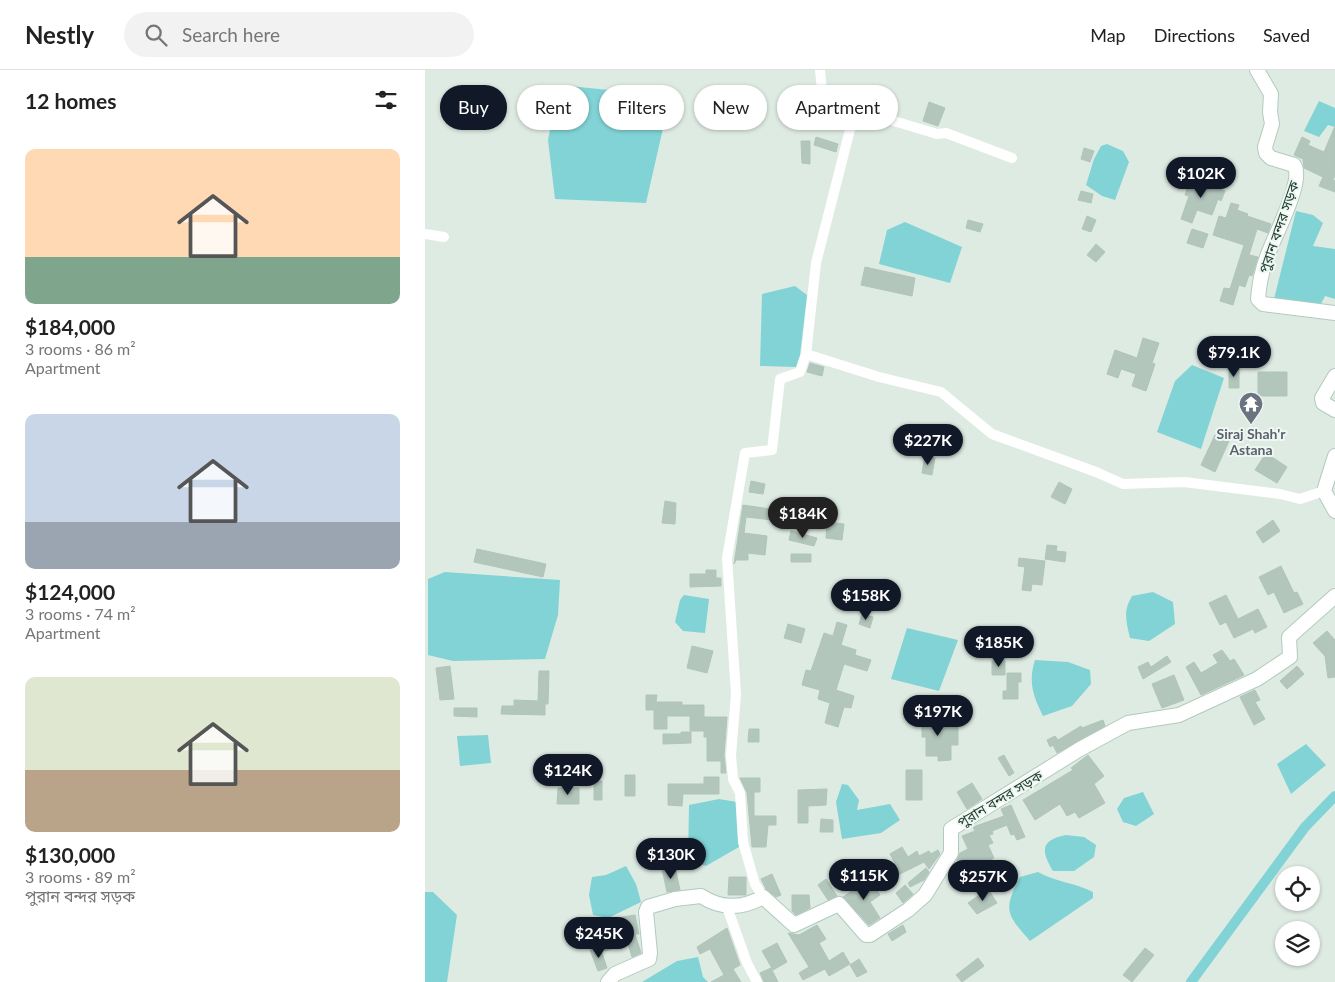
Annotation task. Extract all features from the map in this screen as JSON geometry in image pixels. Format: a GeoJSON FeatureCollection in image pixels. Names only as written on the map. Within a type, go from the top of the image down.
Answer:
{"type":"FeatureCollection","features":[{"type":"Feature","properties":{"kind":"street"},"geometry":{"type":"LineString","coordinates":[[819,70],[821,85]]}},
{"type":"Feature","properties":{"kind":"street","name":"পুরান বন্দর সড়ক"},"geometry":{"type":"LineString","coordinates":[[1257,70],[1259,77],[1270,89],[1271,94],[1269,112],[1272,124],[1265,147],[1266,153],[1271,158],[1294,165],[1297,174],[1293,194],[1266,258],[1258,299],[1263,304],[1335,313]]}},
{"type":"Feature","properties":{"kind":"street"},"geometry":{"type":"LineString","coordinates":[[898,122],[937,134],[946,133],[1013,158]]}},
{"type":"Feature","properties":{"kind":"street"},"geometry":{"type":"LineString","coordinates":[[608,982],[615,974],[649,959],[651,953],[646,912],[648,908],[675,899],[701,896],[714,904],[745,906],[763,897],[755,884],[743,842],[740,793],[733,779],[731,741],[735,694],[727,558],[745,454],[772,450],[780,379],[800,372],[805,354],[815,263],[850,130]]}},
{"type":"Feature","properties":{"kind":"street"},"geometry":{"type":"LineString","coordinates":[[425,234],[444,237]]}},
{"type":"Feature","properties":{"kind":"street"},"geometry":{"type":"LineString","coordinates":[[805,354],[879,377],[941,392],[991,434],[1096,472],[1123,484],[1185,482],[1280,494],[1300,499],[1324,491]]}},
{"type":"Feature","properties":{"kind":"street"},"geometry":{"type":"LineString","coordinates":[[1335,376],[1321,398],[1323,403],[1335,410]]}},
{"type":"Feature","properties":{"kind":"street"},"geometry":{"type":"LineString","coordinates":[[1335,456],[1324,491],[1335,511]]}},
{"type":"Feature","properties":{"kind":"street","name":"পুরান বন্দর সড়ক"},"geometry":{"type":"LineString","coordinates":[[763,897],[794,924],[839,904],[866,935],[870,935],[908,910],[925,895],[951,853],[951,829],[1080,749],[1128,723],[1179,715],[1257,679],[1290,657],[1289,637],[1335,596]]}},
{"type":"Feature","properties":{"kind":"street"},"geometry":{"type":"LineString","coordinates":[[727,906],[747,963],[757,982]]}},
{"type":"Feature","properties":{"kind":"water"},"geometry":{"type":"Polygon","coordinates":[[[589,88],[599,89],[599,130],[663,130],[646,203],[555,199],[548,140],[550,130],[589,130],[589,88]]]}},
{"type":"Feature","properties":{"kind":"water"},"geometry":{"type":"Polygon","coordinates":[[[1319,101],[1335,108],[1335,127],[1328,125],[1319,137],[1304,131],[1319,101]]]}},
{"type":"Feature","properties":{"kind":"water"},"geometry":{"type":"Polygon","coordinates":[[[1107,144],[1123,151],[1129,162],[1115,200],[1102,196],[1086,185],[1094,159],[1101,146],[1107,144]]]}},
{"type":"Feature","properties":{"kind":"water"},"geometry":{"type":"Polygon","coordinates":[[[1296,211],[1313,215],[1323,223],[1313,246],[1335,249],[1335,299],[1325,296],[1319,308],[1273,303],[1296,211]]]}},
{"type":"Feature","properties":{"kind":"water"},"geometry":{"type":"Polygon","coordinates":[[[905,222],[962,247],[950,283],[879,264],[887,230],[905,222]]]}},
{"type":"Feature","properties":{"kind":"water"},"geometry":{"type":"Polygon","coordinates":[[[795,286],[807,295],[800,355],[796,367],[760,366],[762,294],[795,286]]]}},
{"type":"Feature","properties":{"kind":"water"},"geometry":{"type":"Polygon","coordinates":[[[1192,365],[1224,378],[1201,449],[1157,432],[1175,381],[1192,365]]]}},
{"type":"Feature","properties":{"kind":"water"},"geometry":{"type":"Polygon","coordinates":[[[445,572],[560,580],[558,615],[545,659],[453,661],[428,655],[428,579],[445,572]]]}},
{"type":"Feature","properties":{"kind":"water"},"geometry":{"type":"Polygon","coordinates":[[[1153,592],[1173,602],[1175,624],[1149,641],[1130,638],[1126,616],[1129,601],[1132,596],[1153,592]]]}},
{"type":"Feature","properties":{"kind":"water"},"geometry":{"type":"Polygon","coordinates":[[[684,595],[709,599],[705,633],[683,631],[675,622],[680,600],[684,595]]]}},
{"type":"Feature","properties":{"kind":"water"},"geometry":{"type":"Polygon","coordinates":[[[907,628],[958,640],[939,691],[891,679],[907,628]]]}},
{"type":"Feature","properties":{"kind":"water"},"geometry":{"type":"Polygon","coordinates":[[[1035,660],[1068,662],[1090,670],[1091,684],[1072,706],[1043,716],[1032,682],[1035,660]]]}},
{"type":"Feature","properties":{"kind":"water"},"geometry":{"type":"Polygon","coordinates":[[[488,735],[491,763],[460,766],[457,736],[488,735]]]}},
{"type":"Feature","properties":{"kind":"water"},"geometry":{"type":"Polygon","coordinates":[[[1306,744],[1326,765],[1291,794],[1277,764],[1306,744]]]}},
{"type":"Feature","properties":{"kind":"water"},"geometry":{"type":"Polygon","coordinates":[[[842,784],[848,785],[859,800],[857,810],[890,804],[900,820],[881,833],[842,839],[836,802],[842,784]]]}},
{"type":"Feature","properties":{"kind":"water"},"geometry":{"type":"Polygon","coordinates":[[[1143,792],[1154,814],[1136,826],[1123,822],[1117,809],[1124,798],[1143,792]]]}},
{"type":"Feature","properties":{"kind":"water"},"geometry":{"type":"Polygon","coordinates":[[[719,799],[737,802],[739,847],[706,866],[688,861],[689,805],[719,799]]]}},
{"type":"Feature","properties":{"kind":"water"},"geometry":{"type":"Polygon","coordinates":[[[1066,835],[1084,837],[1096,845],[1094,857],[1074,871],[1053,871],[1046,858],[1045,847],[1051,840],[1066,835]]]}},
{"type":"Feature","properties":{"kind":"water"},"geometry":{"type":"Polygon","coordinates":[[[626,866],[636,884],[641,902],[608,918],[593,915],[589,895],[592,877],[606,875],[626,866]]]}},
{"type":"Feature","properties":{"kind":"water"},"geometry":{"type":"Polygon","coordinates":[[[1038,872],[1093,892],[1093,898],[1030,941],[1012,918],[1009,905],[1020,877],[1038,872]]]}},
{"type":"Feature","properties":{"kind":"water"},"geometry":{"type":"Polygon","coordinates":[[[425,892],[433,892],[457,915],[447,982],[425,982],[425,892]]]}},
{"type":"Feature","properties":{"kind":"water"},"geometry":{"type":"Polygon","coordinates":[[[698,957],[703,977],[708,982],[642,982],[677,961],[698,957]]]}},
{"type":"Feature","properties":{"kind":"building"},"geometry":{"type":"Polygon","coordinates":[[[929,102],[945,108],[938,126],[923,121],[929,102]]]}},
{"type":"Feature","properties":{"kind":"building"},"geometry":{"type":"Polygon","coordinates":[[[1335,126],[1335,175],[1333,180],[1335,181],[1335,192],[1319,186],[1323,177],[1304,168],[1303,159],[1294,155],[1302,137],[1310,141],[1308,145],[1324,152],[1335,126]]]}},
{"type":"Feature","properties":{"kind":"building"},"geometry":{"type":"Polygon","coordinates":[[[816,137],[838,144],[836,152],[814,145],[816,137]]]}},
{"type":"Feature","properties":{"kind":"building"},"geometry":{"type":"Polygon","coordinates":[[[801,141],[810,141],[810,164],[802,163],[801,141]]]}},
{"type":"Feature","properties":{"kind":"building"},"geometry":{"type":"Polygon","coordinates":[[[1084,148],[1094,151],[1090,162],[1081,159],[1084,148]]]}},
{"type":"Feature","properties":{"kind":"building"},"geometry":{"type":"Polygon","coordinates":[[[1191,177],[1198,179],[1198,182],[1225,191],[1221,201],[1218,199],[1212,215],[1197,210],[1192,223],[1181,219],[1189,196],[1185,195],[1191,177]]]}},
{"type":"Feature","properties":{"kind":"building"},"geometry":{"type":"Polygon","coordinates":[[[1081,191],[1093,194],[1091,203],[1078,200],[1081,191]]]}},
{"type":"Feature","properties":{"kind":"building"},"geometry":{"type":"Polygon","coordinates":[[[1231,203],[1239,205],[1237,210],[1248,214],[1247,216],[1271,224],[1268,233],[1257,229],[1249,255],[1258,257],[1252,276],[1249,275],[1245,287],[1239,285],[1233,305],[1220,301],[1224,288],[1230,289],[1244,245],[1213,235],[1219,216],[1226,218],[1231,203]]]}},
{"type":"Feature","properties":{"kind":"building"},"geometry":{"type":"Polygon","coordinates":[[[1087,216],[1096,220],[1091,232],[1082,229],[1087,216]]]}},
{"type":"Feature","properties":{"kind":"building"},"geometry":{"type":"Polygon","coordinates":[[[968,220],[983,224],[980,232],[966,228],[968,220]]]}},
{"type":"Feature","properties":{"kind":"building"},"geometry":{"type":"Polygon","coordinates":[[[1192,229],[1208,234],[1203,248],[1187,243],[1192,229]]]}},
{"type":"Feature","properties":{"kind":"building"},"geometry":{"type":"Polygon","coordinates":[[[1096,244],[1105,252],[1096,262],[1087,255],[1096,244]]]}},
{"type":"Feature","properties":{"kind":"building"},"geometry":{"type":"Polygon","coordinates":[[[865,267],[915,278],[912,296],[861,285],[865,267]]]}},
{"type":"Feature","properties":{"kind":"building"},"geometry":{"type":"Polygon","coordinates":[[[1143,338],[1159,343],[1152,363],[1155,364],[1146,391],[1132,386],[1136,374],[1121,369],[1118,378],[1107,374],[1115,350],[1137,358],[1143,338]]]}},
{"type":"Feature","properties":{"kind":"building"},"geometry":{"type":"Polygon","coordinates":[[[810,363],[824,367],[822,376],[807,372],[810,363]]]}},
{"type":"Feature","properties":{"kind":"building"},"geometry":{"type":"Polygon","coordinates":[[[1229,369],[1239,369],[1239,388],[1229,388],[1229,369]]]}},
{"type":"Feature","properties":{"kind":"building"},"geometry":{"type":"Polygon","coordinates":[[[1258,372],[1287,372],[1287,396],[1258,396],[1258,372]]]}},
{"type":"Feature","properties":{"kind":"building"},"geometry":{"type":"Polygon","coordinates":[[[1215,435],[1229,441],[1215,472],[1201,465],[1215,435]]]}},
{"type":"Feature","properties":{"kind":"building"},"geometry":{"type":"Polygon","coordinates":[[[1266,453],[1287,467],[1277,483],[1255,470],[1266,453]]]}},
{"type":"Feature","properties":{"kind":"building"},"geometry":{"type":"Polygon","coordinates":[[[925,456],[935,458],[932,475],[922,473],[925,456]]]}},
{"type":"Feature","properties":{"kind":"building"},"geometry":{"type":"Polygon","coordinates":[[[751,481],[765,484],[763,494],[749,492],[751,481]]]}},
{"type":"Feature","properties":{"kind":"building"},"geometry":{"type":"Polygon","coordinates":[[[1059,482],[1072,489],[1065,504],[1051,497],[1059,482]]]}},
{"type":"Feature","properties":{"kind":"building"},"geometry":{"type":"Polygon","coordinates":[[[665,501],[676,503],[675,524],[662,523],[665,501]]]}},
{"type":"Feature","properties":{"kind":"building"},"geometry":{"type":"Polygon","coordinates":[[[743,505],[791,512],[790,522],[746,517],[744,533],[767,536],[765,555],[748,553],[748,560],[736,560],[734,564],[743,505]]]}},
{"type":"Feature","properties":{"kind":"building"},"geometry":{"type":"Polygon","coordinates":[[[1273,520],[1280,531],[1263,543],[1256,532],[1273,520]]]}},
{"type":"Feature","properties":{"kind":"building"},"geometry":{"type":"Polygon","coordinates":[[[827,522],[844,524],[842,540],[826,538],[827,522]]]}},
{"type":"Feature","properties":{"kind":"building"},"geometry":{"type":"Polygon","coordinates":[[[791,531],[817,538],[814,546],[789,540],[791,531]]]}},
{"type":"Feature","properties":{"kind":"building"},"geometry":{"type":"Polygon","coordinates":[[[1047,545],[1057,546],[1056,551],[1066,552],[1065,562],[1045,559],[1047,545]]]}},
{"type":"Feature","properties":{"kind":"building"},"geometry":{"type":"Polygon","coordinates":[[[477,549],[546,564],[543,577],[474,562],[477,549]]]}},
{"type":"Feature","properties":{"kind":"building"},"geometry":{"type":"Polygon","coordinates":[[[791,554],[811,554],[811,562],[791,562],[791,554]]]}},
{"type":"Feature","properties":{"kind":"building"},"geometry":{"type":"Polygon","coordinates":[[[1019,558],[1045,561],[1042,585],[1032,584],[1031,591],[1022,590],[1025,567],[1018,566],[1019,558]]]}},
{"type":"Feature","properties":{"kind":"building"},"geometry":{"type":"Polygon","coordinates":[[[1281,566],[1294,593],[1297,592],[1303,604],[1284,613],[1274,592],[1268,595],[1259,577],[1281,566]]]}},
{"type":"Feature","properties":{"kind":"building"},"geometry":{"type":"Polygon","coordinates":[[[706,570],[716,570],[716,578],[721,578],[721,586],[690,587],[690,574],[706,574],[706,570]]]}},
{"type":"Feature","properties":{"kind":"building"},"geometry":{"type":"Polygon","coordinates":[[[1226,595],[1238,619],[1258,609],[1267,627],[1255,633],[1253,629],[1234,638],[1226,622],[1220,625],[1209,603],[1226,595]]]}},
{"type":"Feature","properties":{"kind":"building"},"geometry":{"type":"Polygon","coordinates":[[[862,614],[873,617],[870,628],[859,624],[862,614]]]}},
{"type":"Feature","properties":{"kind":"building"},"geometry":{"type":"Polygon","coordinates":[[[837,622],[847,625],[841,645],[856,650],[855,655],[871,660],[867,671],[844,664],[836,690],[854,696],[851,708],[844,707],[838,727],[825,723],[830,703],[818,699],[820,690],[802,685],[806,670],[811,671],[824,633],[833,636],[837,622]]]}},
{"type":"Feature","properties":{"kind":"building"},"geometry":{"type":"Polygon","coordinates":[[[788,624],[805,629],[801,643],[784,638],[788,624]]]}},
{"type":"Feature","properties":{"kind":"building"},"geometry":{"type":"Polygon","coordinates":[[[1327,631],[1335,640],[1335,677],[1328,678],[1325,656],[1313,643],[1327,631]]]}},
{"type":"Feature","properties":{"kind":"building"},"geometry":{"type":"Polygon","coordinates":[[[692,646],[713,651],[707,673],[687,668],[692,646]]]}},
{"type":"Feature","properties":{"kind":"building"},"geometry":{"type":"Polygon","coordinates":[[[1222,650],[1230,661],[1234,659],[1244,675],[1201,695],[1186,667],[1194,662],[1201,673],[1218,663],[1213,655],[1222,650]]]}},
{"type":"Feature","properties":{"kind":"building"},"geometry":{"type":"Polygon","coordinates":[[[1167,656],[1171,662],[1143,679],[1138,667],[1148,662],[1151,667],[1167,656]]]}},
{"type":"Feature","properties":{"kind":"building"},"geometry":{"type":"Polygon","coordinates":[[[992,661],[1005,661],[1005,675],[992,675],[992,661]]]}},
{"type":"Feature","properties":{"kind":"building"},"geometry":{"type":"Polygon","coordinates":[[[450,666],[454,699],[440,700],[436,668],[450,666]]]}},
{"type":"Feature","properties":{"kind":"building"},"geometry":{"type":"Polygon","coordinates":[[[1297,666],[1304,674],[1287,689],[1280,681],[1297,666]]]}},
{"type":"Feature","properties":{"kind":"building"},"geometry":{"type":"Polygon","coordinates":[[[539,671],[549,671],[548,704],[545,704],[545,715],[501,714],[502,706],[514,706],[514,700],[538,701],[539,671]]]}},
{"type":"Feature","properties":{"kind":"building"},"geometry":{"type":"Polygon","coordinates":[[[1007,673],[1021,673],[1021,682],[1018,682],[1018,699],[1003,699],[1003,691],[1007,691],[1007,673]]]}},
{"type":"Feature","properties":{"kind":"building"},"geometry":{"type":"Polygon","coordinates":[[[1174,675],[1184,700],[1162,708],[1152,684],[1174,675]]]}},
{"type":"Feature","properties":{"kind":"building"},"geometry":{"type":"Polygon","coordinates":[[[1255,690],[1260,700],[1255,702],[1265,719],[1254,725],[1240,697],[1255,690]]]}},
{"type":"Feature","properties":{"kind":"building"},"geometry":{"type":"Polygon","coordinates":[[[646,695],[657,695],[656,702],[682,702],[682,705],[704,705],[704,717],[727,717],[724,755],[726,773],[721,773],[721,761],[707,761],[707,737],[704,737],[704,731],[690,731],[690,716],[667,716],[667,729],[654,729],[654,710],[646,710],[646,695]]]}},
{"type":"Feature","properties":{"kind":"building"},"geometry":{"type":"Polygon","coordinates":[[[454,708],[477,708],[477,717],[454,716],[454,708]]]}},
{"type":"Feature","properties":{"kind":"building"},"geometry":{"type":"Polygon","coordinates":[[[922,710],[933,710],[933,721],[943,721],[943,726],[958,726],[958,745],[951,745],[951,760],[938,761],[938,756],[926,756],[926,737],[922,737],[922,710]]]}},
{"type":"Feature","properties":{"kind":"building"},"geometry":{"type":"Polygon","coordinates":[[[1103,720],[1105,726],[1057,753],[1053,745],[1050,747],[1047,740],[1055,736],[1058,740],[1081,726],[1082,728],[1103,720]]]}},
{"type":"Feature","properties":{"kind":"building"},"geometry":{"type":"Polygon","coordinates":[[[749,729],[759,729],[759,742],[748,742],[749,729]]]}},
{"type":"Feature","properties":{"kind":"building"},"geometry":{"type":"Polygon","coordinates":[[[681,732],[691,732],[691,743],[663,744],[663,734],[681,734],[681,732]]]}},
{"type":"Feature","properties":{"kind":"building"},"geometry":{"type":"Polygon","coordinates":[[[1004,755],[1014,773],[1009,776],[998,758],[1004,755]]]}},
{"type":"Feature","properties":{"kind":"building"},"geometry":{"type":"Polygon","coordinates":[[[1088,755],[1104,776],[1094,784],[1105,803],[1079,818],[1075,812],[1067,816],[1060,804],[1035,820],[1023,800],[1073,770],[1071,768],[1088,755]]]}},
{"type":"Feature","properties":{"kind":"building"},"geometry":{"type":"Polygon","coordinates":[[[580,763],[595,763],[595,774],[579,774],[580,763]]]}},
{"type":"Feature","properties":{"kind":"building"},"geometry":{"type":"Polygon","coordinates":[[[906,770],[922,770],[922,800],[906,800],[906,770]]]}},
{"type":"Feature","properties":{"kind":"building"},"geometry":{"type":"Polygon","coordinates":[[[625,775],[635,775],[635,796],[625,796],[625,775]]]}},
{"type":"Feature","properties":{"kind":"building"},"geometry":{"type":"Polygon","coordinates":[[[704,777],[719,777],[719,794],[683,794],[682,806],[668,805],[668,784],[704,784],[704,777]]]}},
{"type":"Feature","properties":{"kind":"building"},"geometry":{"type":"Polygon","coordinates":[[[740,778],[760,778],[760,792],[754,792],[754,816],[776,816],[776,825],[768,825],[766,847],[752,847],[747,793],[740,778]]]}},
{"type":"Feature","properties":{"kind":"building"},"geometry":{"type":"Polygon","coordinates":[[[594,781],[602,781],[602,800],[594,800],[594,781]]]}},
{"type":"Feature","properties":{"kind":"building"},"geometry":{"type":"Polygon","coordinates":[[[972,783],[982,799],[967,809],[957,792],[972,783]]]}},
{"type":"Feature","properties":{"kind":"building"},"geometry":{"type":"Polygon","coordinates":[[[558,788],[579,788],[579,804],[557,804],[558,788]]]}},
{"type":"Feature","properties":{"kind":"building"},"geometry":{"type":"Polygon","coordinates":[[[827,789],[826,805],[808,806],[808,823],[798,823],[798,790],[827,789]]]}},
{"type":"Feature","properties":{"kind":"building"},"geometry":{"type":"Polygon","coordinates":[[[1011,805],[1025,837],[1017,840],[1014,834],[1011,835],[1007,825],[992,831],[993,834],[989,835],[993,843],[988,845],[994,858],[973,867],[970,862],[960,866],[957,860],[960,853],[968,849],[962,836],[975,831],[973,827],[1004,816],[1001,809],[1011,805]]]}},
{"type":"Feature","properties":{"kind":"building"},"geometry":{"type":"Polygon","coordinates":[[[821,819],[833,820],[833,832],[820,832],[821,819]]]}},
{"type":"Feature","properties":{"kind":"building"},"geometry":{"type":"Polygon","coordinates":[[[902,847],[908,857],[917,851],[919,856],[929,851],[931,854],[938,850],[940,854],[929,869],[924,862],[886,881],[879,873],[895,863],[890,854],[902,847]]]}},
{"type":"Feature","properties":{"kind":"building"},"geometry":{"type":"Polygon","coordinates":[[[675,867],[680,890],[667,892],[662,869],[675,867]]]}},
{"type":"Feature","properties":{"kind":"building"},"geometry":{"type":"Polygon","coordinates":[[[926,868],[929,872],[924,880],[910,887],[908,883],[926,868]]]}},
{"type":"Feature","properties":{"kind":"building"},"geometry":{"type":"Polygon","coordinates":[[[1005,868],[1011,881],[1003,885],[997,873],[1005,868]]]}},
{"type":"Feature","properties":{"kind":"building"},"geometry":{"type":"Polygon","coordinates":[[[772,874],[781,895],[776,897],[766,889],[761,879],[772,874]]]}},
{"type":"Feature","properties":{"kind":"building"},"geometry":{"type":"Polygon","coordinates":[[[729,877],[746,877],[746,895],[728,895],[729,877]]]}},
{"type":"Feature","properties":{"kind":"building"},"geometry":{"type":"Polygon","coordinates":[[[826,879],[837,896],[828,900],[818,885],[826,879]]]}},
{"type":"Feature","properties":{"kind":"building"},"geometry":{"type":"Polygon","coordinates":[[[869,879],[880,895],[870,902],[880,918],[869,925],[843,897],[869,879]]]}},
{"type":"Feature","properties":{"kind":"building"},"geometry":{"type":"Polygon","coordinates":[[[905,885],[913,894],[903,903],[896,893],[905,885]]]}},
{"type":"Feature","properties":{"kind":"building"},"geometry":{"type":"Polygon","coordinates":[[[988,889],[997,903],[977,914],[968,903],[988,889]]]}},
{"type":"Feature","properties":{"kind":"building"},"geometry":{"type":"Polygon","coordinates":[[[792,895],[809,895],[810,908],[796,915],[792,911],[792,895]]]}},
{"type":"Feature","properties":{"kind":"building"},"geometry":{"type":"Polygon","coordinates":[[[635,915],[639,934],[635,934],[641,953],[632,957],[628,944],[605,951],[600,936],[624,928],[622,917],[635,915]]]}},
{"type":"Feature","properties":{"kind":"building"},"geometry":{"type":"Polygon","coordinates":[[[817,925],[826,939],[819,943],[829,961],[843,952],[850,964],[829,976],[825,969],[803,980],[799,973],[809,967],[788,933],[799,935],[817,925]]]}},
{"type":"Feature","properties":{"kind":"building"},"geometry":{"type":"Polygon","coordinates":[[[903,925],[906,932],[892,941],[888,934],[903,925]]]}},
{"type":"Feature","properties":{"kind":"building"},"geometry":{"type":"Polygon","coordinates":[[[727,928],[740,965],[733,969],[741,982],[711,982],[724,975],[710,949],[700,954],[697,947],[727,928]]]}},
{"type":"Feature","properties":{"kind":"building"},"geometry":{"type":"Polygon","coordinates":[[[777,943],[787,962],[773,970],[762,951],[777,943]]]}},
{"type":"Feature","properties":{"kind":"building"},"geometry":{"type":"Polygon","coordinates":[[[600,947],[607,968],[598,971],[590,950],[600,947]]]}},
{"type":"Feature","properties":{"kind":"building"},"geometry":{"type":"Polygon","coordinates":[[[1145,948],[1154,955],[1132,982],[1123,975],[1145,948]]]}},
{"type":"Feature","properties":{"kind":"building"},"geometry":{"type":"Polygon","coordinates":[[[978,958],[984,966],[962,982],[956,975],[978,958]]]}},
{"type":"Feature","properties":{"kind":"building"},"geometry":{"type":"Polygon","coordinates":[[[859,959],[867,972],[857,977],[850,965],[859,959]]]}},
{"type":"Feature","properties":{"kind":"building"},"geometry":{"type":"Polygon","coordinates":[[[771,968],[778,982],[764,982],[760,973],[771,968]]]}},
{"type":"Feature","properties":{"kind":"waterway"},"geometry":{"type":"LineString","coordinates":[[1191,982],[1305,827],[1335,796]]}},
{"type":"Feature","properties":{"kind":"place","name":"Siraj Shah'r Astana"},"geometry":{"type":"Point","coordinates":[1251,425]}}]}
